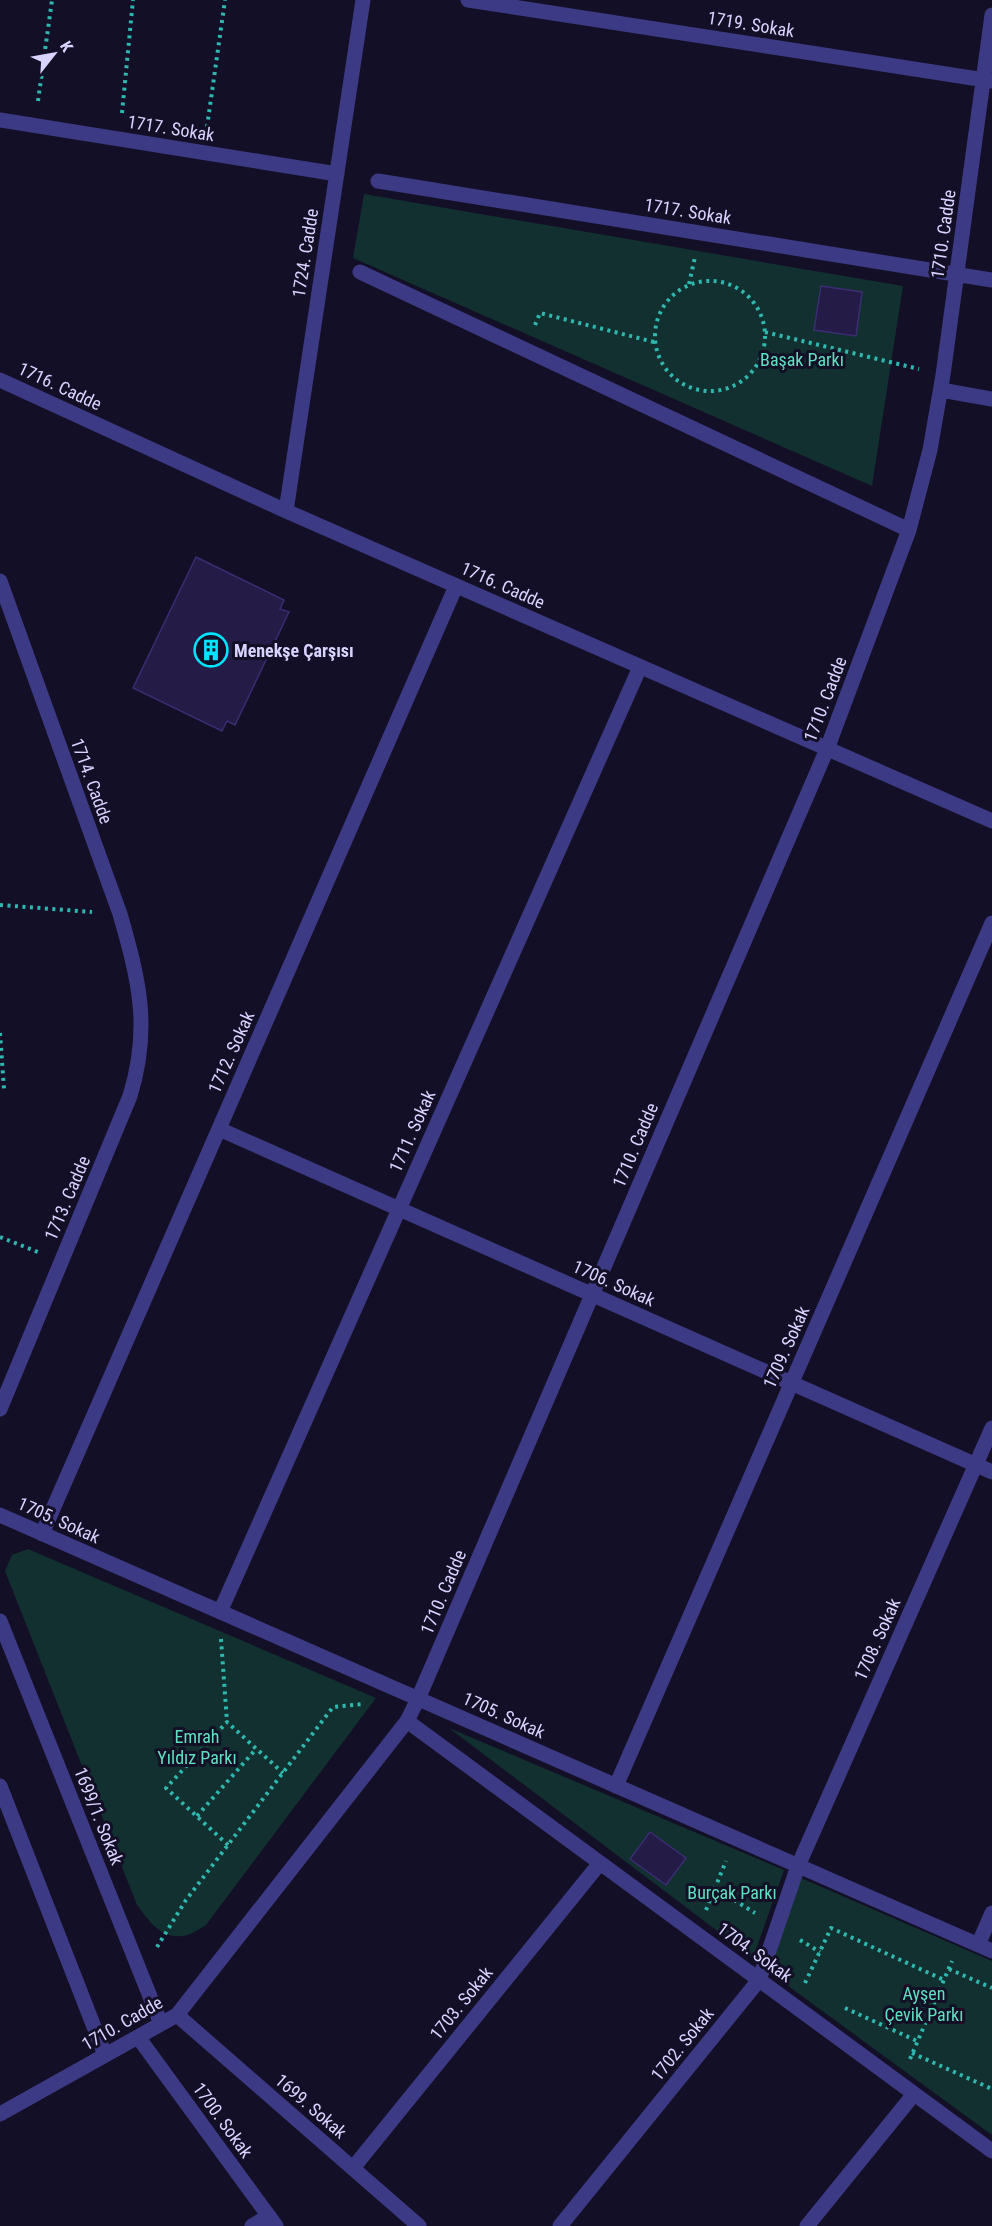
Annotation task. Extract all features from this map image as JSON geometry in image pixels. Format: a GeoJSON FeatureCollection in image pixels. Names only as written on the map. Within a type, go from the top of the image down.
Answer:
{"type":"FeatureCollection","features":[{"type":"Feature","properties":{"kind":"street","name":"1724. Cadde"},"geometry":{"type":"LineString","coordinates":[[286,511],[363,0]]}},
{"type":"Feature","properties":{"kind":"street","name":"1719. Sokak"},"geometry":{"type":"LineString","coordinates":[[468,0],[988,80]]}},
{"type":"Feature","properties":{"kind":"street","name":"1710. Cadde"},"geometry":{"type":"LineString","coordinates":[[0,2114],[177,2015],[407,1721],[418,1699],[827,748],[909,530],[930,450],[942,383],[988,80],[992,15]]}},
{"type":"Feature","properties":{"kind":"street","name":"1717. Sokak"},"geometry":{"type":"LineString","coordinates":[[0,120],[337,174]]}},
{"type":"Feature","properties":{"kind":"street","name":"1717. Sokak"},"geometry":{"type":"LineString","coordinates":[[378,181],[992,280]]}},
{"type":"Feature","properties":{"kind":"street"},"geometry":{"type":"LineString","coordinates":[[360,272],[909,530]]}},
{"type":"Feature","properties":{"kind":"street","name":"1716. Cadde"},"geometry":{"type":"LineString","coordinates":[[0,380],[286,511],[992,821]]}},
{"type":"Feature","properties":{"kind":"street"},"geometry":{"type":"LineString","coordinates":[[942,383],[992,399]]}},
{"type":"Feature","properties":{"kind":"street","name":"1714. Cadde"},"geometry":{"type":"LineString","coordinates":[[0,581],[120,914],[140,995]]}},
{"type":"Feature","properties":{"kind":"street","name":"1712. Sokak"},"geometry":{"type":"LineString","coordinates":[[42,1534],[456,586]]}},
{"type":"Feature","properties":{"kind":"street","name":"1711. Sokak"},"geometry":{"type":"LineString","coordinates":[[220,1612],[640,667]]}},
{"type":"Feature","properties":{"kind":"street","name":"1709. Sokak"},"geometry":{"type":"LineString","coordinates":[[616,1786],[992,923]]}},
{"type":"Feature","properties":{"kind":"street","name":"1713. Cadde"},"geometry":{"type":"LineString","coordinates":[[0,1409],[130,1096],[141,1053],[140,995]]}},
{"type":"Feature","properties":{"kind":"street","name":"1706. Sokak"},"geometry":{"type":"LineString","coordinates":[[219,1128],[992,1472]]}},
{"type":"Feature","properties":{"kind":"street","name":"1708. Sokak"},"geometry":{"type":"LineString","coordinates":[[798,1866],[992,1428]]}},
{"type":"Feature","properties":{"kind":"street","name":"1705. Sokak"},"geometry":{"type":"LineString","coordinates":[[0,1515],[985,1948]]}},
{"type":"Feature","properties":{"kind":"street","name":"1699/1. Sokak"},"geometry":{"type":"LineString","coordinates":[[0,1622],[161,2024]]}},
{"type":"Feature","properties":{"kind":"street","name":"1704. Sokak"},"geometry":{"type":"LineString","coordinates":[[407,1721],[992,2151]]}},
{"type":"Feature","properties":{"kind":"street"},"geometry":{"type":"LineString","coordinates":[[0,1786],[105,2055]]}},
{"type":"Feature","properties":{"kind":"street","name":"1703. Sokak"},"geometry":{"type":"LineString","coordinates":[[353,2168],[600,1863]]}},
{"type":"Feature","properties":{"kind":"street","name":"1702. Sokak"},"geometry":{"type":"LineString","coordinates":[[560,2226],[759,1980],[798,1866]]}},
{"type":"Feature","properties":{"kind":"street"},"geometry":{"type":"LineString","coordinates":[[985,1948],[992,1913]]}},
{"type":"Feature","properties":{"kind":"street","name":"1699. Sokak"},"geometry":{"type":"LineString","coordinates":[[177,2015],[419,2226]]}},
{"type":"Feature","properties":{"kind":"street","name":"1700. Sokak"},"geometry":{"type":"LineString","coordinates":[[138,2037],[272,2221]]}},
{"type":"Feature","properties":{"kind":"street"},"geometry":{"type":"LineString","coordinates":[[807,2226],[914,2094]]}},
{"type":"Feature","properties":{"kind":"street"},"geometry":{"type":"LineString","coordinates":[[252,2226],[272,2221]]}},
{"type":"Feature","properties":{"kind":"path"},"geometry":{"type":"LineString","coordinates":[[34,126],[52,0]]}},
{"type":"Feature","properties":{"kind":"path"},"geometry":{"type":"LineString","coordinates":[[119,139],[133,0]]}},
{"type":"Feature","properties":{"kind":"path"},"geometry":{"type":"LineString","coordinates":[[203,153],[225,0]]}},
{"type":"Feature","properties":{"kind":"path"},"geometry":{"type":"LineString","coordinates":[[702,281],[720,281],[737,288],[751,299],[761,314],[765,332],[764,351],[756,369],[742,382],[724,391],[705,392],[686,387],[671,376],[659,360],[654,342],[656,322],[663,305],[677,291],[702,281]]}},
{"type":"Feature","properties":{"kind":"path"},"geometry":{"type":"LineString","coordinates":[[526,350],[540,313],[654,342]]}},
{"type":"Feature","properties":{"kind":"path"},"geometry":{"type":"LineString","coordinates":[[765,332],[942,383]]}},
{"type":"Feature","properties":{"kind":"path"},"geometry":{"type":"LineString","coordinates":[[0,905],[120,914]]}},
{"type":"Feature","properties":{"kind":"path"},"geometry":{"type":"LineString","coordinates":[[0,1033],[4,1089]]}},
{"type":"Feature","properties":{"kind":"path"},"geometry":{"type":"LineString","coordinates":[[0,1237],[61,1262]]}},
{"type":"Feature","properties":{"kind":"path"},"geometry":{"type":"LineString","coordinates":[[220,1612],[227,1722],[283,1773]]}},
{"type":"Feature","properties":{"kind":"path"},"geometry":{"type":"LineString","coordinates":[[141,1974],[186,1900],[333,1707],[365,1704]]}},
{"type":"Feature","properties":{"kind":"path"},"geometry":{"type":"LineString","coordinates":[[227,1722],[166,1788],[228,1845]]}},
{"type":"Feature","properties":{"kind":"path"},"geometry":{"type":"LineString","coordinates":[[197,1816],[256,1749]]}},
{"type":"Feature","properties":{"kind":"path"},"geometry":{"type":"LineString","coordinates":[[696,1933],[735,1839]]}},
{"type":"Feature","properties":{"kind":"path"},"geometry":{"type":"LineString","coordinates":[[803,1988],[831,1928],[944,1980]]}},
{"type":"Feature","properties":{"kind":"path"},"geometry":{"type":"LineString","coordinates":[[899,2083],[962,1938]]}},
{"type":"Feature","properties":{"kind":"path"},"geometry":{"type":"LineString","coordinates":[[949,1969],[992,1988]]}},
{"type":"Feature","properties":{"kind":"path"},"geometry":{"type":"LineString","coordinates":[[844,2008],[917,2042]]}},
{"type":"Feature","properties":{"kind":"path"},"geometry":{"type":"LineString","coordinates":[[912,2053],[992,2089]]}},
{"type":"Feature","properties":{"kind":"green space","name":"Başak Parkı"},"geometry":{"type":"Polygon","coordinates":[[[364,194],[903,286],[872,486],[353,258],[364,194]]]}},
{"type":"Feature","properties":{"kind":"green space","name":"Emrah Yıldız Parkı"},"geometry":{"type":"Polygon","coordinates":[[[28,1549],[376,1698],[206,1925],[189,1934],[175,1936],[162,1932],[151,1923],[137,1905],[5,1571],[12,1555],[28,1549]]]}},
{"type":"Feature","properties":{"kind":"green space","name":"Burçak Parkı"},"geometry":{"type":"Polygon","coordinates":[[[449,1728],[784,1870],[753,1958],[449,1728]]]}},
{"type":"Feature","properties":{"kind":"green space","name":"Ayşen Çevik Parkı"},"geometry":{"type":"Polygon","coordinates":[[[801,1878],[992,1961],[992,2135],[769,1972],[801,1878]]]}},
{"type":"Feature","properties":{"kind":"building"},"geometry":{"type":"Polygon","coordinates":[[[821,286],[862,292],[856,336],[814,330],[821,286]]]}},
{"type":"Feature","properties":{"kind":"building","name":"Menekşe Çarşısı"},"geometry":{"type":"Polygon","coordinates":[[[196,557],[284,600],[280,609],[289,612],[235,725],[227,721],[222,731],[133,688],[196,557]]]}},
{"type":"Feature","properties":{"kind":"building"},"geometry":{"type":"Polygon","coordinates":[[[650,1832],[686,1858],[666,1885],[630,1859],[650,1832]]]}},
{"type":"Feature","properties":{"kind":"place","name":"Menekşe Çarşısı"},"geometry":{"type":"Point","coordinates":[211,650]}}]}
